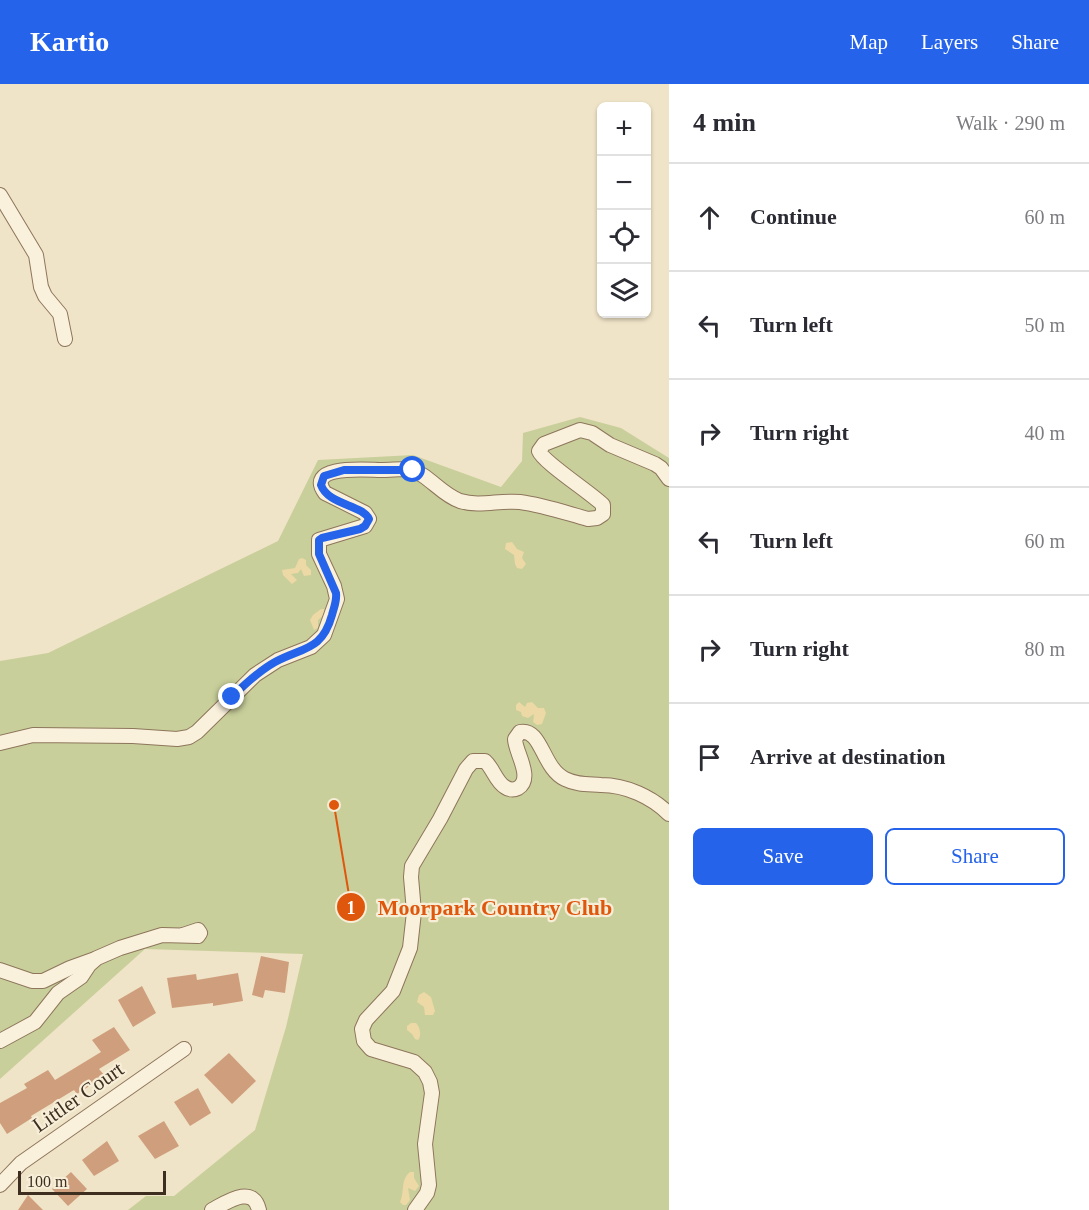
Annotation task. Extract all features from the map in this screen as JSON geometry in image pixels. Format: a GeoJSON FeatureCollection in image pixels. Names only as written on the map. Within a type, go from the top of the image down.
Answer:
{"type":"FeatureCollection","features":[{"type":"Feature","properties":{"kind":"street"},"geometry":{"type":"LineString","coordinates":[[0,195],[36,255],[41,287],[45,296],[60,314],[64,339]]}},
{"type":"Feature","properties":{"kind":"street"},"geometry":{"type":"LineString","coordinates":[[0,742],[33,735],[186,738],[197,732],[255,675],[272,663],[316,644],[330,624],[337,599],[334,586],[319,554],[319,540],[360,529],[369,519],[365,513],[328,495],[322,489],[323,478],[333,472],[408,469],[418,472],[448,495],[462,501],[483,504],[520,502],[588,519],[597,518],[603,514],[603,505],[542,458],[539,452],[544,444],[580,430],[592,433],[610,445],[655,464],[669,479]]}},
{"type":"Feature","properties":{"kind":"street"},"geometry":{"type":"LineString","coordinates":[[415,1210],[427,1193],[429,1185],[425,1144],[432,1093],[430,1082],[414,1062],[371,1049],[365,1044],[362,1032],[366,1020],[393,991],[404,967],[413,930],[412,866],[466,769],[473,761],[485,761],[503,786],[513,790],[519,788],[524,780],[524,772],[514,739],[520,732],[528,731],[534,735],[549,766],[559,776],[579,784],[606,785],[631,790],[659,805],[669,814]]}},
{"type":"Feature","properties":{"kind":"street"},"geometry":{"type":"LineString","coordinates":[[0,970],[32,981],[43,981],[120,948],[171,934],[183,935]]}},
{"type":"Feature","properties":{"kind":"street"},"geometry":{"type":"LineString","coordinates":[[0,1041],[35,1022],[58,993],[81,977],[97,958]]}},
{"type":"Feature","properties":{"kind":"street","name":"Littler Court"},"geometry":{"type":"LineString","coordinates":[[0,1185],[21,1163],[184,1049]]}},
{"type":"Feature","properties":{"kind":"street"},"geometry":{"type":"LineString","coordinates":[[213,1210],[243,1195],[254,1200],[259,1210]]}},
{"type":"Feature","properties":{"kind":"green space"},"geometry":{"type":"Polygon","coordinates":[[[580,417],[621,428],[669,458],[669,1210],[128,1210],[146,1196],[174,1196],[255,1130],[286,1027],[303,954],[145,949],[0,1079],[0,661],[48,653],[278,541],[318,460],[413,455],[501,487],[522,461],[523,433],[580,417]]]}},
{"type":"Feature","properties":{"kind":"sand"},"geometry":{"type":"Polygon","coordinates":[[[512,542],[517,549],[524,552],[522,558],[526,564],[522,569],[517,568],[514,555],[505,549],[506,543],[512,542]]]}},
{"type":"Feature","properties":{"kind":"sand"},"geometry":{"type":"Polygon","coordinates":[[[299,559],[306,560],[311,575],[304,576],[301,569],[298,573],[291,574],[297,580],[292,584],[283,575],[282,570],[295,568],[299,559]]]}},
{"type":"Feature","properties":{"kind":"sand"},"geometry":{"type":"Polygon","coordinates":[[[321,609],[324,609],[324,615],[318,620],[318,628],[314,630],[310,620],[321,609]]]}},
{"type":"Feature","properties":{"kind":"sand"},"geometry":{"type":"Polygon","coordinates":[[[519,702],[525,707],[527,703],[532,702],[538,708],[544,708],[546,713],[542,724],[537,725],[533,722],[534,714],[528,718],[522,716],[521,712],[516,710],[519,702]]]}},
{"type":"Feature","properties":{"kind":"sand"},"geometry":{"type":"Polygon","coordinates":[[[424,992],[431,997],[435,1011],[433,1015],[425,1015],[424,1007],[417,1002],[419,995],[424,992]]]}},
{"type":"Feature","properties":{"kind":"sand"},"geometry":{"type":"Polygon","coordinates":[[[416,1023],[419,1027],[418,1040],[407,1030],[407,1026],[416,1023]]]}},
{"type":"Feature","properties":{"kind":"sand"},"geometry":{"type":"Polygon","coordinates":[[[410,1172],[414,1172],[414,1178],[419,1186],[415,1191],[408,1188],[410,1200],[403,1205],[400,1202],[404,1182],[410,1172]]]}},
{"type":"Feature","properties":{"kind":"building"},"geometry":{"type":"Polygon","coordinates":[[[261,956],[289,962],[285,993],[265,990],[263,998],[252,995],[261,956]]]}},
{"type":"Feature","properties":{"kind":"building"},"geometry":{"type":"Polygon","coordinates":[[[238,973],[243,1001],[213,1006],[213,1003],[172,1008],[167,978],[196,974],[197,980],[238,973]]]}},
{"type":"Feature","properties":{"kind":"building"},"geometry":{"type":"Polygon","coordinates":[[[142,986],[156,1013],[133,1027],[118,1000],[142,986]]]}},
{"type":"Feature","properties":{"kind":"building"},"geometry":{"type":"Polygon","coordinates":[[[114,1027],[130,1050],[99,1069],[105,1076],[77,1094],[74,1090],[31,1116],[32,1118],[7,1134],[0,1123],[0,1103],[27,1088],[24,1084],[48,1070],[55,1080],[101,1052],[92,1040],[114,1027]]]}},
{"type":"Feature","properties":{"kind":"building"},"geometry":{"type":"Polygon","coordinates":[[[229,1053],[256,1081],[232,1104],[204,1075],[229,1053]]]}},
{"type":"Feature","properties":{"kind":"building"},"geometry":{"type":"Polygon","coordinates":[[[198,1088],[211,1113],[190,1126],[174,1102],[198,1088]]]}},
{"type":"Feature","properties":{"kind":"building"},"geometry":{"type":"Polygon","coordinates":[[[164,1121],[179,1146],[155,1159],[138,1136],[164,1121]]]}},
{"type":"Feature","properties":{"kind":"building"},"geometry":{"type":"Polygon","coordinates":[[[107,1141],[119,1161],[94,1176],[82,1160],[107,1141]]]}},
{"type":"Feature","properties":{"kind":"building"},"geometry":{"type":"Polygon","coordinates":[[[71,1172],[87,1189],[68,1206],[52,1189],[71,1172]]]}},
{"type":"Feature","properties":{"kind":"building"},"geometry":{"type":"Polygon","coordinates":[[[28,1195],[43,1210],[18,1210],[28,1195]]]}},
{"type":"Feature","properties":{"kind":"place","name":"Moorpark Country Club"},"geometry":{"type":"Point","coordinates":[334,805]}},
{"type":"Feature","properties":{"kind":"route"},"geometry":{"type":"LineString","coordinates":[[232,697],[255,675],[272,663],[316,644],[330,624],[337,599],[334,586],[319,554],[319,540],[360,529],[368,523],[369,519],[365,513],[325,493],[321,485],[324,476],[344,470],[413,470]]}}]}
